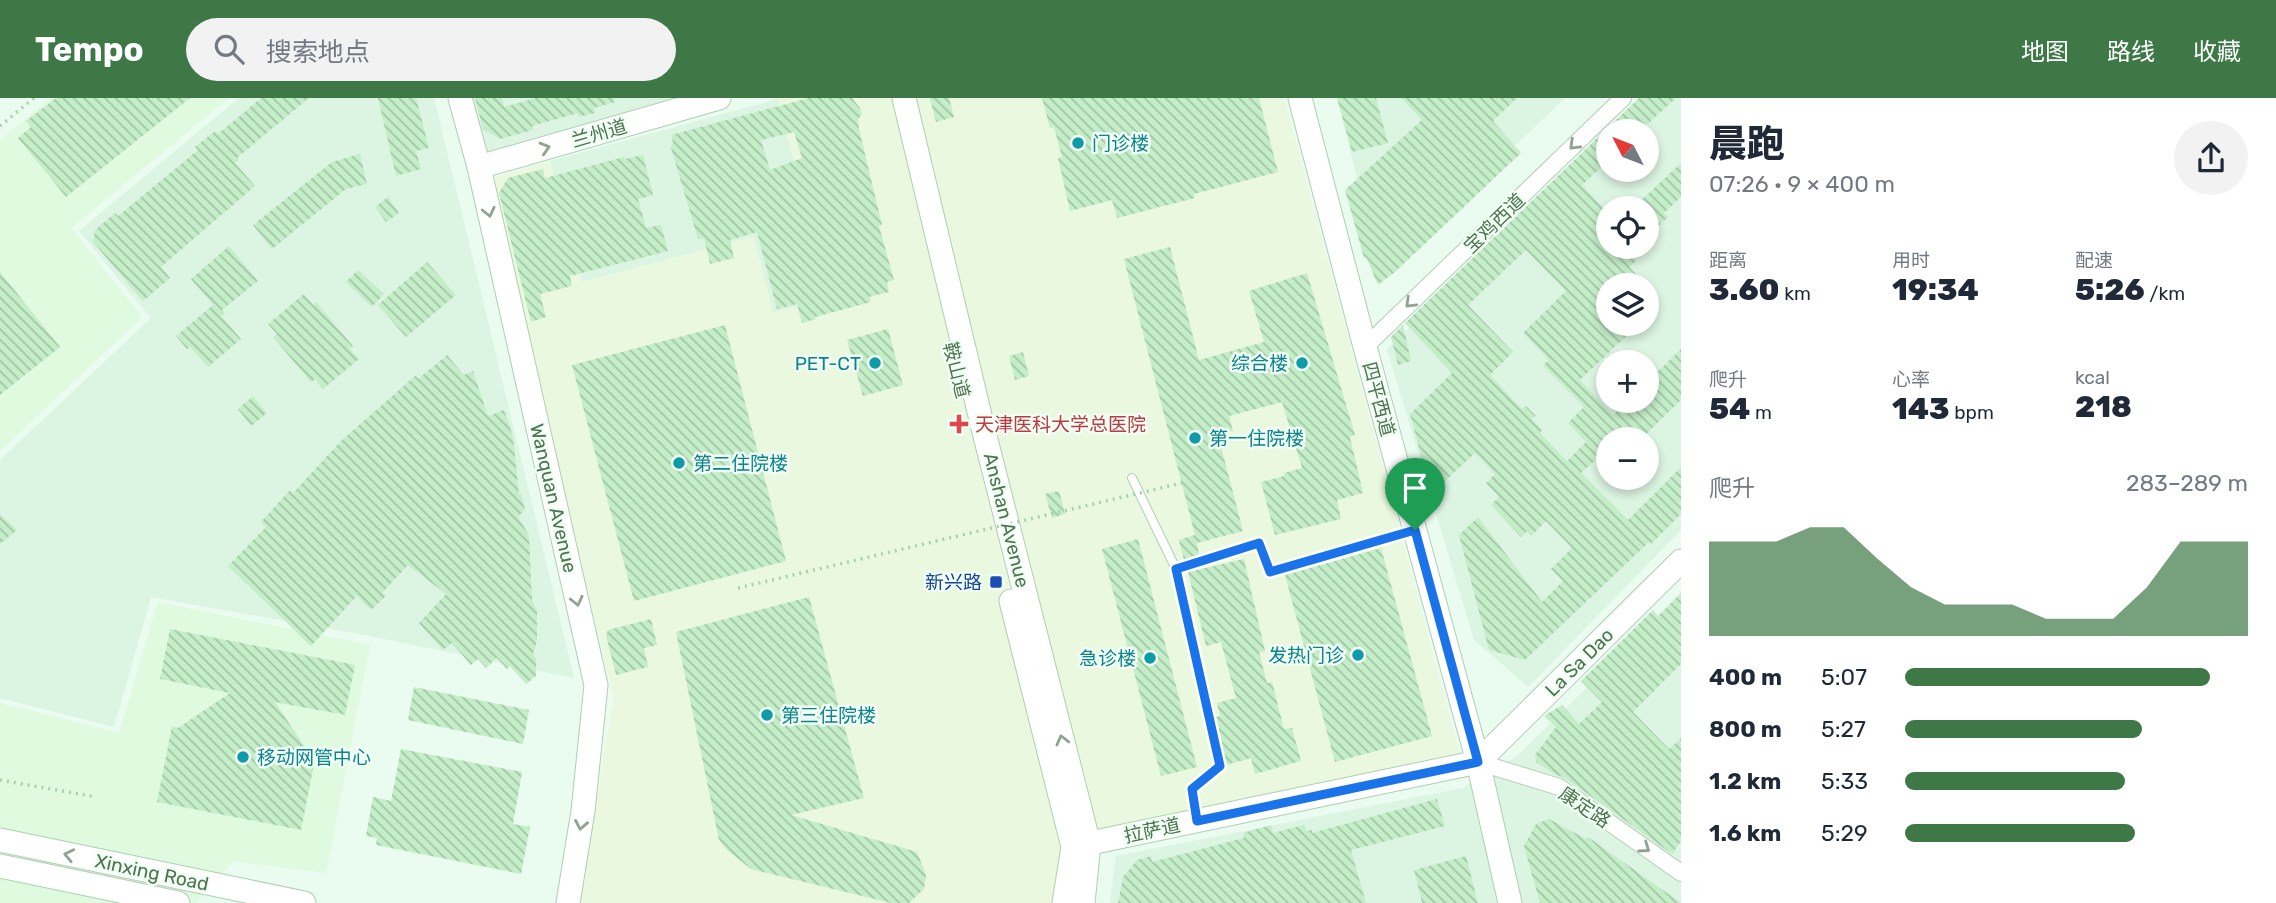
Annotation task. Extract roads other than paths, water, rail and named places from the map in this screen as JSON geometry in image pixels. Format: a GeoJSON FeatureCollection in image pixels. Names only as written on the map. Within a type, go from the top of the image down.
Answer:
{"type":"FeatureCollection","features":[{"type":"Feature","properties":{"kind":"street","name":"Wanquan Avenue"},"geometry":{"type":"LineString","coordinates":[[460,98],[479,167],[596,685],[583,811],[568,903]]}},
{"type":"Feature","properties":{"kind":"street","name":"兰州道"},"geometry":{"type":"LineString","coordinates":[[479,167],[719,98]]}},
{"type":"Feature","properties":{"kind":"street","name":"鞍山道"},"geometry":{"type":"LineString","coordinates":[[890,98],[1033,693],[1081,845]]}},
{"type":"Feature","properties":{"kind":"street","name":"Anshan Avenue"},"geometry":{"type":"LineString","coordinates":[[904,98],[982,412],[984,432],[1081,845],[1083,903]]}},
{"type":"Feature","properties":{"kind":"street","name":"四平西道"},"geometry":{"type":"LineString","coordinates":[[1300,98],[1364,347],[1478,762],[1510,903]]}},
{"type":"Feature","properties":{"kind":"street","name":"宝鸡西道"},"geometry":{"type":"LineString","coordinates":[[1364,347],[1623,98]]}},
{"type":"Feature","properties":{"kind":"street","name":"La Sa Dao"},"geometry":{"type":"LineString","coordinates":[[1478,762],[1681,561]]}},
{"type":"Feature","properties":{"kind":"street","name":"拉萨道"},"geometry":{"type":"LineString","coordinates":[[1081,845],[1478,762]]}},
{"type":"Feature","properties":{"kind":"street","name":"康定路"},"geometry":{"type":"LineString","coordinates":[[1478,762],[1559,787],[1681,873]]}},
{"type":"Feature","properties":{"kind":"street","name":"Xinxing Road"},"geometry":{"type":"LineString","coordinates":[[0,840],[304,903]]}},
{"type":"Feature","properties":{"kind":"street","name":"Anshan Avenue"},"geometry":{"type":"LineString","coordinates":[[1064,903],[1081,845]]}},
{"type":"Feature","properties":{"kind":"street"},"geometry":{"type":"LineString","coordinates":[[0,866],[178,903]]}},
{"type":"Feature","properties":{"kind":"lane"},"geometry":{"type":"LineString","coordinates":[[1132,478],[1176,569],[1220,766],[1192,789],[1197,821]]}},
{"type":"Feature","properties":{"kind":"lane"},"geometry":{"type":"LineString","coordinates":[[1176,569],[1259,543],[1270,572],[1415,530]]}},
{"type":"Feature","properties":{"kind":"place","name":"门诊楼"},"geometry":{"type":"Point","coordinates":[1078,143]}},
{"type":"Feature","properties":{"kind":"place","name":"PET-CT"},"geometry":{"type":"Point","coordinates":[875,363]}},
{"type":"Feature","properties":{"kind":"place","name":"综合楼"},"geometry":{"type":"Point","coordinates":[1302,363]}},
{"type":"Feature","properties":{"kind":"place","name":"天津医科大学总医院"},"geometry":{"type":"Point","coordinates":[959,424]}},
{"type":"Feature","properties":{"kind":"place","name":"第一住院楼"},"geometry":{"type":"Point","coordinates":[1195,438]}},
{"type":"Feature","properties":{"kind":"place","name":"第二住院楼"},"geometry":{"type":"Point","coordinates":[679,463]}},
{"type":"Feature","properties":{"kind":"place","name":"新兴路"},"geometry":{"type":"Point","coordinates":[996,582]}},
{"type":"Feature","properties":{"kind":"place","name":"发热门诊"},"geometry":{"type":"Point","coordinates":[1358,655]}},
{"type":"Feature","properties":{"kind":"place","name":"急诊楼"},"geometry":{"type":"Point","coordinates":[1150,658]}},
{"type":"Feature","properties":{"kind":"place","name":"第三住院楼"},"geometry":{"type":"Point","coordinates":[767,715]}},
{"type":"Feature","properties":{"kind":"place","name":"移动网管中心"},"geometry":{"type":"Point","coordinates":[243,757]}}]}
